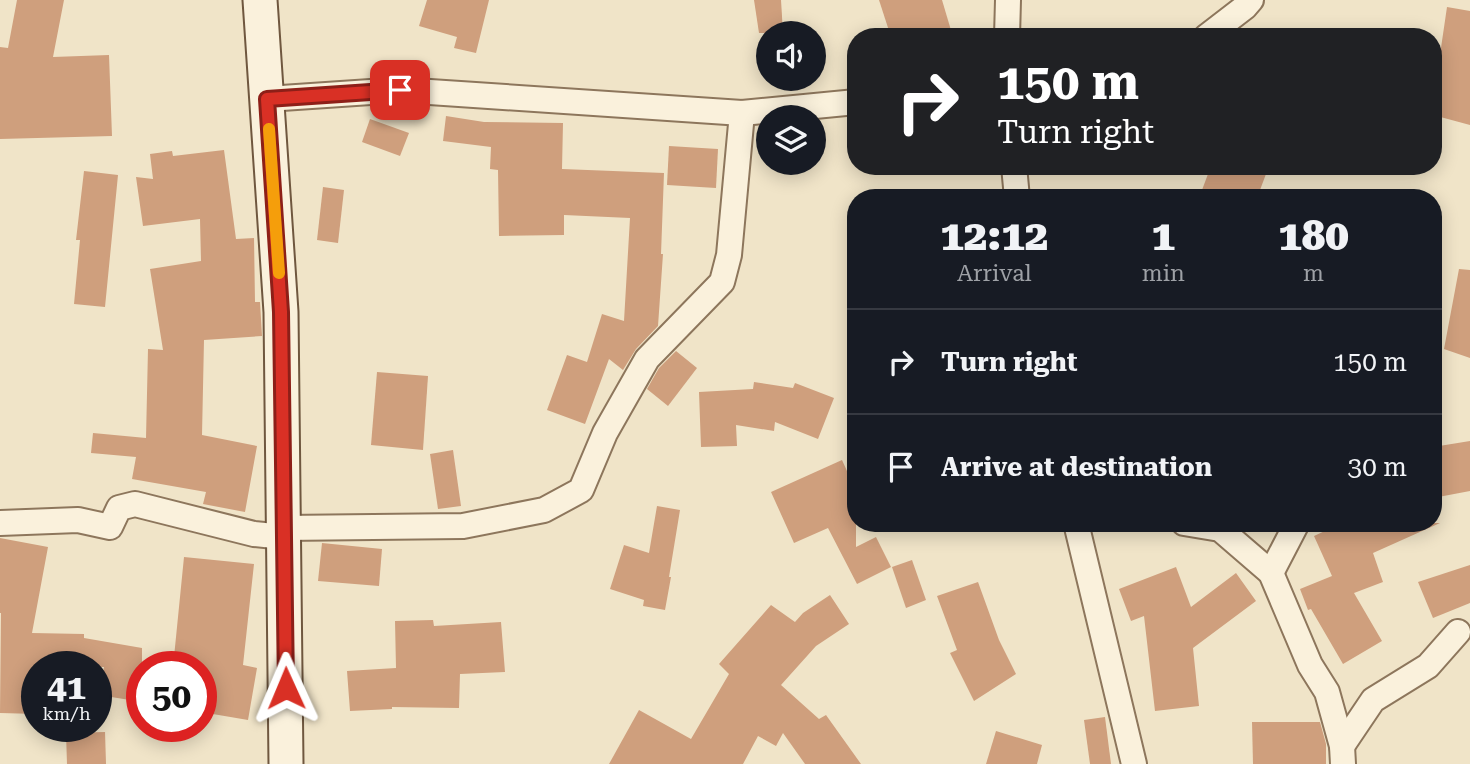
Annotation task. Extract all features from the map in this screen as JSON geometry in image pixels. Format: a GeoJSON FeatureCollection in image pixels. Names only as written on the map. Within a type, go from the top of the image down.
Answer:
{"type":"FeatureCollection","features":[{"type":"Feature","properties":{"kind":"main road"},"geometry":{"type":"LineString","coordinates":[[260,0],[281,312],[286,764]]}},
{"type":"Feature","properties":{"kind":"street"},"geometry":{"type":"LineString","coordinates":[[1007,28],[1008,0]]}},
{"type":"Feature","properties":{"kind":"street"},"geometry":{"type":"LineString","coordinates":[[1218,28],[1251,0]]}},
{"type":"Feature","properties":{"kind":"street"},"geometry":{"type":"LineString","coordinates":[[267,99],[400,90],[741,113],[847,103]]}},
{"type":"Feature","properties":{"kind":"street"},"geometry":{"type":"LineString","coordinates":[[0,523],[78,520],[110,527],[119,508],[135,504],[254,534],[463,526],[544,510],[581,490],[606,433],[647,359],[722,282],[729,255],[741,113]]}},
{"type":"Feature","properties":{"kind":"street"},"geometry":{"type":"LineString","coordinates":[[1078,532],[1134,764]]}},
{"type":"Feature","properties":{"kind":"street"},"geometry":{"type":"LineString","coordinates":[[1223,532],[1271,573],[1310,665],[1327,692],[1342,755]]}},
{"type":"Feature","properties":{"kind":"street"},"geometry":{"type":"LineString","coordinates":[[1271,573],[1292,532]]}},
{"type":"Feature","properties":{"kind":"street"},"geometry":{"type":"LineString","coordinates":[[1342,755],[1373,700],[1428,666],[1458,632]]}},
{"type":"Feature","properties":{"kind":"street"},"geometry":{"type":"LineString","coordinates":[[1327,692],[1373,700]]}},
{"type":"Feature","properties":{"kind":"building"},"geometry":{"type":"Polygon","coordinates":[[[17,0],[64,0],[53,57],[109,55],[112,136],[0,139],[0,47],[8,48],[17,0]]]}},
{"type":"Feature","properties":{"kind":"building"},"geometry":{"type":"Polygon","coordinates":[[[427,0],[489,0],[476,53],[454,48],[457,37],[419,26],[427,0]]]}},
{"type":"Feature","properties":{"kind":"building"},"geometry":{"type":"Polygon","coordinates":[[[754,0],[781,0],[782,21],[757,21],[754,0]]]}},
{"type":"Feature","properties":{"kind":"building"},"geometry":{"type":"Polygon","coordinates":[[[879,0],[942,0],[950,28],[888,28],[879,0]]]}},
{"type":"Feature","properties":{"kind":"building"},"geometry":{"type":"Polygon","coordinates":[[[1447,7],[1470,11],[1470,125],[1442,117],[1442,41],[1447,7]]]}},
{"type":"Feature","properties":{"kind":"building"},"geometry":{"type":"Polygon","coordinates":[[[446,116],[484,122],[563,123],[562,169],[664,173],[663,254],[658,326],[636,349],[623,370],[609,359],[585,424],[547,410],[567,355],[587,362],[602,314],[624,321],[630,218],[564,215],[564,235],[499,236],[498,170],[490,169],[491,147],[443,141],[446,116]]]}},
{"type":"Feature","properties":{"kind":"building"},"geometry":{"type":"Polygon","coordinates":[[[370,119],[409,133],[400,156],[362,142],[370,119]]]}},
{"type":"Feature","properties":{"kind":"building"},"geometry":{"type":"Polygon","coordinates":[[[669,146],[718,149],[716,188],[667,185],[669,146]]]}},
{"type":"Feature","properties":{"kind":"building"},"geometry":{"type":"Polygon","coordinates":[[[224,150],[236,239],[254,238],[255,302],[260,302],[262,336],[204,340],[202,435],[257,446],[245,512],[203,504],[206,492],[132,479],[136,457],[91,453],[93,433],[146,438],[148,349],[163,350],[150,269],[201,261],[200,219],[143,226],[136,177],[153,179],[150,154],[172,151],[173,156],[224,150]]]}},
{"type":"Feature","properties":{"kind":"building"},"geometry":{"type":"Polygon","coordinates":[[[84,171],[118,175],[105,307],[74,304],[80,240],[76,240],[84,171]]]}},
{"type":"Feature","properties":{"kind":"building"},"geometry":{"type":"Polygon","coordinates":[[[1208,175],[1266,175],[1260,189],[1202,189],[1208,175]]]}},
{"type":"Feature","properties":{"kind":"building"},"geometry":{"type":"Polygon","coordinates":[[[323,187],[344,190],[338,243],[317,240],[323,187]]]}},
{"type":"Feature","properties":{"kind":"building"},"geometry":{"type":"Polygon","coordinates":[[[1459,269],[1470,270],[1470,358],[1444,349],[1459,269]]]}},
{"type":"Feature","properties":{"kind":"building"},"geometry":{"type":"Polygon","coordinates":[[[676,351],[697,368],[668,406],[647,389],[659,368],[676,351]]]}},
{"type":"Feature","properties":{"kind":"building"},"geometry":{"type":"Polygon","coordinates":[[[377,372],[428,376],[423,450],[371,445],[377,372]]]}},
{"type":"Feature","properties":{"kind":"building"},"geometry":{"type":"Polygon","coordinates":[[[754,382],[793,388],[795,383],[834,398],[818,439],[775,422],[774,431],[736,425],[737,446],[701,447],[699,392],[753,389],[754,382]]]}},
{"type":"Feature","properties":{"kind":"building"},"geometry":{"type":"Polygon","coordinates":[[[1470,441],[1470,491],[1442,496],[1442,446],[1470,441]]]}},
{"type":"Feature","properties":{"kind":"building"},"geometry":{"type":"Polygon","coordinates":[[[453,450],[461,506],[438,509],[430,454],[453,450]]]}},
{"type":"Feature","properties":{"kind":"building"},"geometry":{"type":"Polygon","coordinates":[[[842,460],[847,471],[847,532],[856,532],[856,547],[876,537],[891,567],[857,584],[828,528],[794,543],[771,492],[842,460]]]}},
{"type":"Feature","properties":{"kind":"building"},"geometry":{"type":"Polygon","coordinates":[[[657,506],[680,510],[665,610],[643,606],[644,600],[610,589],[624,545],[649,553],[657,506]]]}},
{"type":"Feature","properties":{"kind":"building"},"geometry":{"type":"Polygon","coordinates":[[[1323,532],[1420,532],[1373,553],[1383,582],[1354,593],[1382,641],[1343,664],[1311,609],[1308,610],[1300,589],[1332,576],[1314,536],[1323,532]]]}},
{"type":"Feature","properties":{"kind":"building"},"geometry":{"type":"Polygon","coordinates":[[[0,538],[48,547],[32,633],[84,634],[84,638],[142,648],[142,651],[126,651],[126,699],[112,697],[112,651],[21,651],[21,714],[0,713],[0,538]]]}},
{"type":"Feature","properties":{"kind":"building"},"geometry":{"type":"Polygon","coordinates":[[[322,543],[382,549],[379,586],[318,581],[322,543]]]}},
{"type":"Feature","properties":{"kind":"building"},"geometry":{"type":"Polygon","coordinates":[[[184,557],[254,564],[243,665],[257,668],[248,720],[217,715],[217,651],[175,651],[184,557]]]}},
{"type":"Feature","properties":{"kind":"building"},"geometry":{"type":"Polygon","coordinates":[[[912,560],[926,600],[906,608],[892,567],[912,560]]]}},
{"type":"Feature","properties":{"kind":"building"},"geometry":{"type":"Polygon","coordinates":[[[1470,565],[1470,603],[1433,618],[1418,582],[1470,565]]]}},
{"type":"Feature","properties":{"kind":"building"},"geometry":{"type":"Polygon","coordinates":[[[1176,567],[1191,607],[1236,573],[1256,601],[1193,648],[1199,706],[1155,711],[1144,616],[1131,621],[1119,589],[1176,567]]]}},
{"type":"Feature","properties":{"kind":"building"},"geometry":{"type":"Polygon","coordinates":[[[978,582],[999,640],[1016,674],[974,701],[950,653],[957,650],[937,596],[978,582]]]}},
{"type":"Feature","properties":{"kind":"building"},"geometry":{"type":"Polygon","coordinates":[[[830,595],[849,624],[816,646],[781,685],[819,719],[826,715],[861,764],[805,764],[783,733],[776,746],[758,736],[743,764],[609,764],[639,710],[691,739],[729,674],[719,664],[771,605],[795,622],[803,613],[830,595]]]}},
{"type":"Feature","properties":{"kind":"building"},"geometry":{"type":"Polygon","coordinates":[[[433,620],[434,626],[501,622],[505,672],[460,674],[459,708],[392,707],[350,711],[347,671],[396,668],[395,621],[433,620]]]}},
{"type":"Feature","properties":{"kind":"building"},"geometry":{"type":"Polygon","coordinates":[[[1105,717],[1111,764],[1090,764],[1084,720],[1105,717]]]}},
{"type":"Feature","properties":{"kind":"building"},"geometry":{"type":"Polygon","coordinates":[[[1252,722],[1320,722],[1326,744],[1326,764],[1253,764],[1252,722]]]}},
{"type":"Feature","properties":{"kind":"building"},"geometry":{"type":"Polygon","coordinates":[[[996,731],[1042,745],[1037,764],[986,764],[996,731]]]}},
{"type":"Feature","properties":{"kind":"building"},"geometry":{"type":"Polygon","coordinates":[[[66,742],[105,742],[106,764],[67,764],[66,742]]]}},
{"type":"Feature","properties":{"kind":"slow traffic"},"geometry":{"type":"LineString","coordinates":[[269,129],[279,273]]}},
{"type":"Feature","properties":{"kind":"route"},"geometry":{"type":"LineString","coordinates":[[286,688],[281,312],[267,99],[400,90]]}}]}
